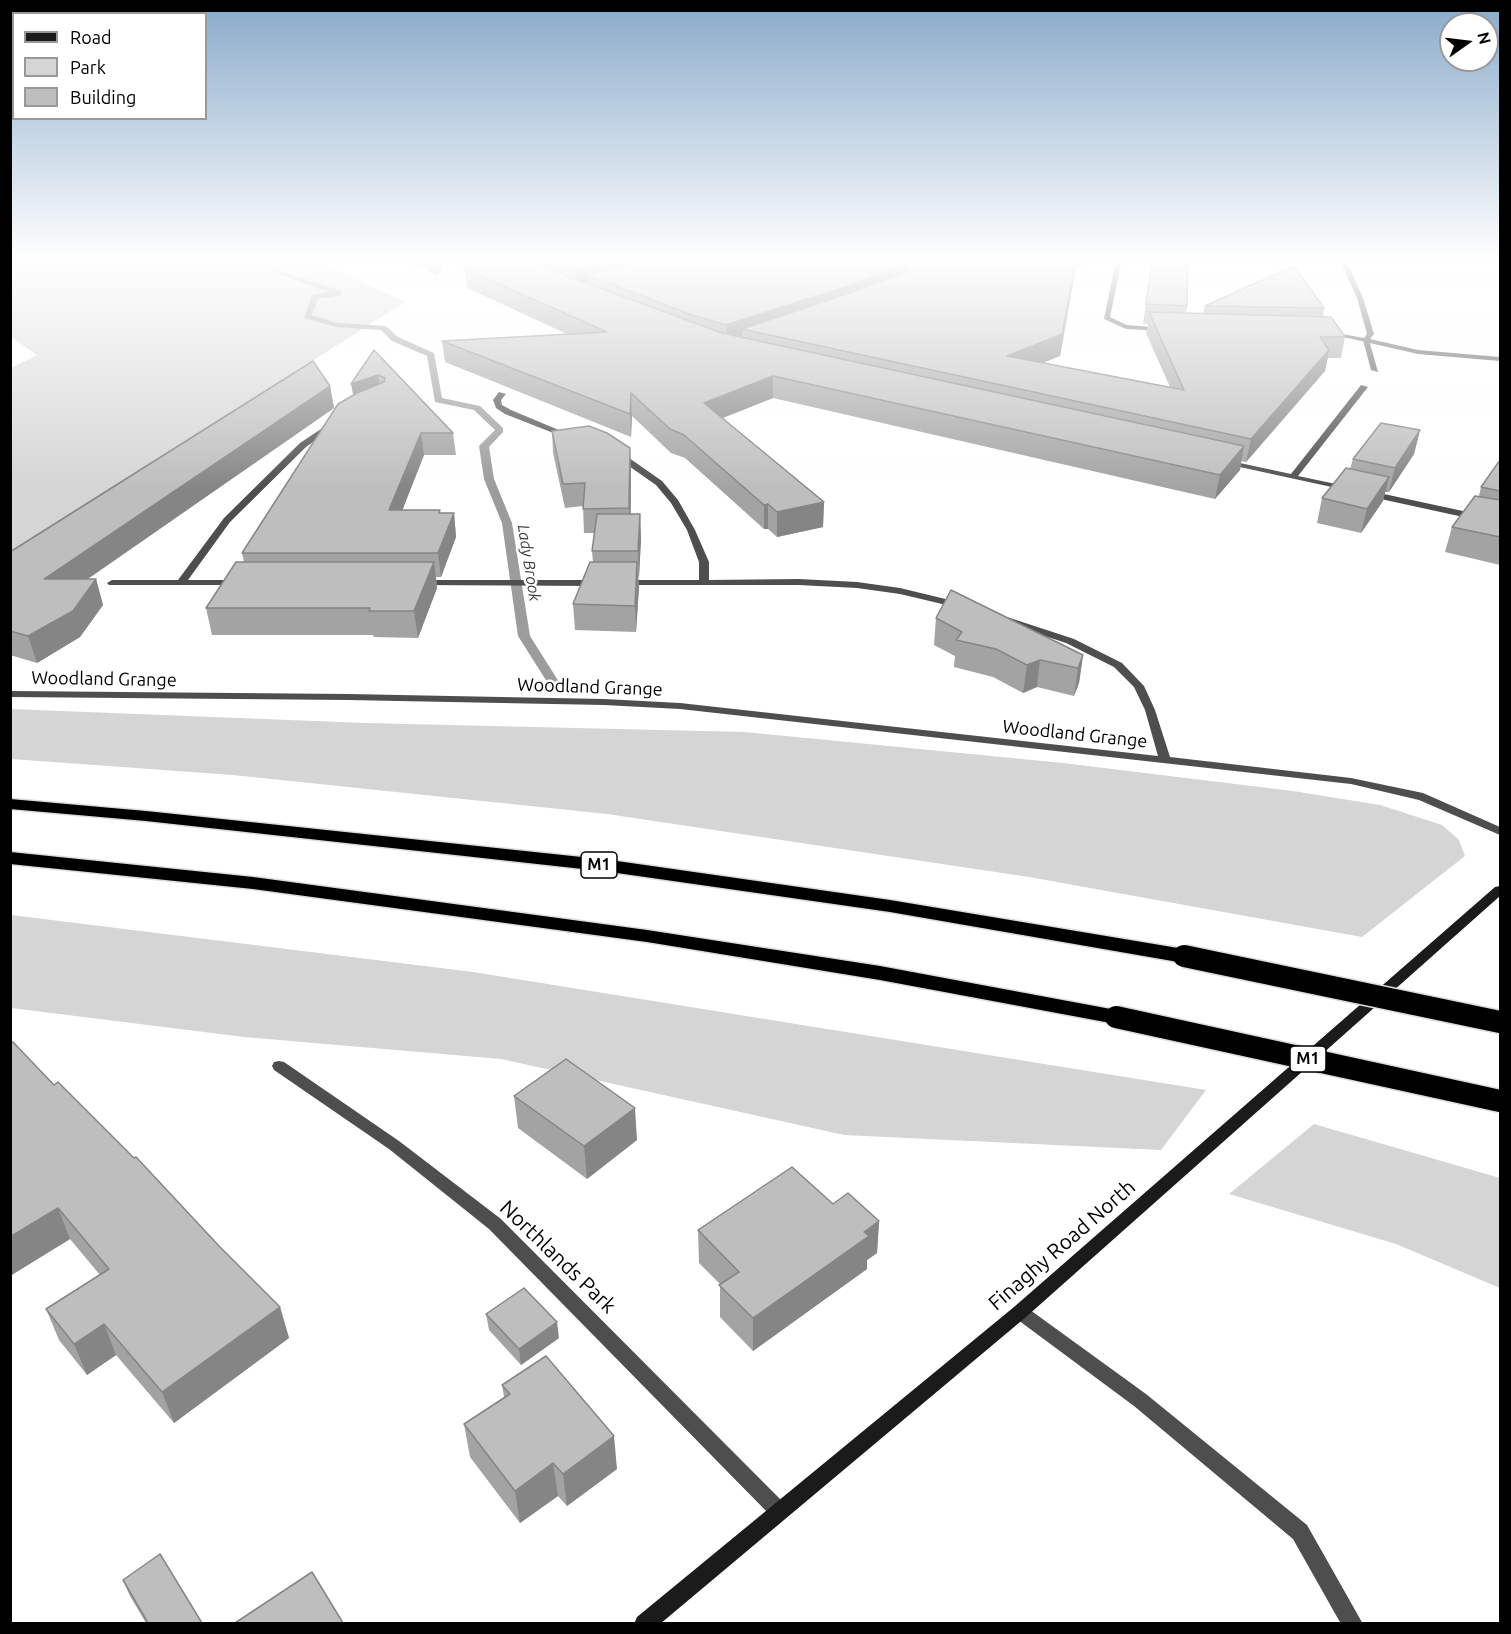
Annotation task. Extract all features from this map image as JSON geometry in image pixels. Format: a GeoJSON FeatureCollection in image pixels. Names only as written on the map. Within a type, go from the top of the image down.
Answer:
{"type":"FeatureCollection","features":[{"type":"Feature","properties":{"kind":"highway","name":"M1"},"geometry":{"type":"LineString","coordinates":[[10,804],[146,816],[610,866],[890,906],[1184,956],[1500,1022]]}},
{"type":"Feature","properties":{"kind":"highway","name":"M1"},"geometry":{"type":"LineString","coordinates":[[10,858],[253,883],[647,936],[880,973],[1116,1017],[1500,1101]]}},
{"type":"Feature","properties":{"kind":"street"},"geometry":{"type":"LineString","coordinates":[[1342,336],[1418,352],[1500,359]]}},
{"type":"Feature","properties":{"kind":"street"},"geometry":{"type":"LineString","coordinates":[[1366,340],[1369,336]]}},
{"type":"Feature","properties":{"kind":"street"},"geometry":{"type":"LineString","coordinates":[[1366,340],[1374,370]]}},
{"type":"Feature","properties":{"kind":"street"},"geometry":{"type":"LineString","coordinates":[[1293,477],[1364,387]]}},
{"type":"Feature","properties":{"kind":"street"},"geometry":{"type":"LineString","coordinates":[[502,394],[497,400],[499,406],[508,412],[580,440]]}},
{"type":"Feature","properties":{"kind":"street"},"geometry":{"type":"LineString","coordinates":[[181,583],[227,520],[303,445],[338,421]]}},
{"type":"Feature","properties":{"kind":"street"},"geometry":{"type":"LineString","coordinates":[[612,451],[659,483],[675,502],[691,530],[704,562],[704,582]]}},
{"type":"Feature","properties":{"kind":"street"},"geometry":{"type":"LineString","coordinates":[[1218,461],[1351,490]]}},
{"type":"Feature","properties":{"kind":"street"},"geometry":{"type":"LineString","coordinates":[[1362,492],[1500,522]]}},
{"type":"Feature","properties":{"kind":"street"},"geometry":{"type":"LineString","coordinates":[[409,583],[799,582],[857,585],[900,591],[967,608]]}},
{"type":"Feature","properties":{"kind":"street"},"geometry":{"type":"LineString","coordinates":[[112,583],[249,583]]}},
{"type":"Feature","properties":{"kind":"street","name":"Woodland Grange"},"geometry":{"type":"LineString","coordinates":[[998,618],[1070,641],[1118,665],[1139,686],[1150,710],[1165,761]]}},
{"type":"Feature","properties":{"kind":"street","name":"Woodland Grange"},"geometry":{"type":"LineString","coordinates":[[10,694],[348,697],[604,702],[680,706],[1351,781],[1423,796],[1500,831]]}},
{"type":"Feature","properties":{"kind":"street","name":"Finaghy Road North"},"geometry":{"type":"LineString","coordinates":[[644,1623],[1020,1312],[1500,890]]}},
{"type":"Feature","properties":{"kind":"street","name":"Northlands Park"},"geometry":{"type":"LineString","coordinates":[[279,1066],[394,1145],[495,1224],[779,1511]]}},
{"type":"Feature","properties":{"kind":"street"},"geometry":{"type":"LineString","coordinates":[[1020,1312],[1140,1400],[1300,1532],[1353,1623]]}},
{"type":"Feature","properties":{"kind":"green space"},"geometry":{"type":"Polygon","coordinates":[[[351,336],[11,552],[11,368],[37,355],[11,337],[351,336]]]}},
{"type":"Feature","properties":{"kind":"green space"},"geometry":{"type":"Polygon","coordinates":[[[11,709],[365,723],[745,732],[1063,763],[1293,791],[1380,805],[1442,825],[1459,840],[1465,856],[1362,937],[1029,877],[607,814],[233,775],[11,759],[11,709]]]}},
{"type":"Feature","properties":{"kind":"green space"},"geometry":{"type":"Polygon","coordinates":[[[11,915],[473,972],[1206,1090],[1161,1150],[844,1135],[501,1059],[244,1037],[11,1008],[11,915]]]}},
{"type":"Feature","properties":{"kind":"green space"},"geometry":{"type":"Polygon","coordinates":[[[1314,1124],[1500,1178],[1500,1288],[1396,1244],[1229,1194],[1314,1124]]]}},
{"type":"Feature","properties":{"kind":"building"},"geometry":{"type":"Polygon","coordinates":[[[529,336],[737,336],[1244,446],[1220,475],[773,376],[704,403],[824,502],[777,512],[768,504],[764,505],[684,435],[670,429],[631,393],[630,414],[442,341],[529,336]]]}},
{"type":"Feature","properties":{"kind":"building"},"geometry":{"type":"Polygon","coordinates":[[[776,336],[1056,336],[1007,356],[1184,390],[1160,336],[1344,336],[1320,337],[1329,350],[1251,439],[776,336]]]}},
{"type":"Feature","properties":{"kind":"building"},"geometry":{"type":"Polygon","coordinates":[[[374,350],[453,433],[421,433],[389,510],[440,510],[439,513],[454,513],[438,553],[242,553],[338,404],[384,382],[385,378],[378,375],[351,384],[374,350]]]}},
{"type":"Feature","properties":{"kind":"building"},"geometry":{"type":"Polygon","coordinates":[[[313,361],[330,386],[44,579],[96,579],[73,611],[28,636],[10,631],[10,552],[313,361]]]}},
{"type":"Feature","properties":{"kind":"building"},"geometry":{"type":"Polygon","coordinates":[[[1381,423],[1420,430],[1395,468],[1353,459],[1381,423]]]}},
{"type":"Feature","properties":{"kind":"building"},"geometry":{"type":"Polygon","coordinates":[[[589,426],[607,433],[630,448],[629,508],[583,509],[585,483],[563,484],[552,431],[589,426]]]}},
{"type":"Feature","properties":{"kind":"building"},"geometry":{"type":"Polygon","coordinates":[[[1500,460],[1500,491],[1481,487],[1500,460]]]}},
{"type":"Feature","properties":{"kind":"building"},"geometry":{"type":"Polygon","coordinates":[[[1346,468],[1389,477],[1367,509],[1322,498],[1346,468]]]}},
{"type":"Feature","properties":{"kind":"building"},"geometry":{"type":"Polygon","coordinates":[[[1475,496],[1500,500],[1500,537],[1452,527],[1475,496]]]}},
{"type":"Feature","properties":{"kind":"building"},"geometry":{"type":"Polygon","coordinates":[[[597,514],[640,514],[638,551],[592,551],[597,514]]]}},
{"type":"Feature","properties":{"kind":"building"},"geometry":{"type":"Polygon","coordinates":[[[236,562],[434,562],[414,611],[369,611],[370,608],[206,608],[236,562]]]}},
{"type":"Feature","properties":{"kind":"building"},"geometry":{"type":"Polygon","coordinates":[[[590,562],[637,562],[635,606],[573,604],[590,562]]]}},
{"type":"Feature","properties":{"kind":"building"},"geometry":{"type":"Polygon","coordinates":[[[951,590],[1083,655],[1078,668],[1040,660],[1027,665],[996,649],[956,640],[962,632],[936,618],[951,590]]]}},
{"type":"Feature","properties":{"kind":"building"},"geometry":{"type":"Polygon","coordinates":[[[13,1042],[54,1085],[58,1082],[134,1158],[136,1157],[280,1307],[162,1392],[104,1324],[74,1344],[46,1309],[109,1269],[58,1208],[10,1237],[10,1043],[13,1042]]]}},
{"type":"Feature","properties":{"kind":"building"},"geometry":{"type":"Polygon","coordinates":[[[566,1059],[635,1108],[584,1146],[514,1096],[566,1059]]]}},
{"type":"Feature","properties":{"kind":"building"},"geometry":{"type":"Polygon","coordinates":[[[792,1167],[833,1204],[848,1193],[879,1221],[864,1232],[869,1236],[753,1318],[719,1285],[739,1272],[698,1230],[792,1167]]]}},
{"type":"Feature","properties":{"kind":"building"},"geometry":{"type":"Polygon","coordinates":[[[524,1288],[557,1322],[519,1349],[486,1314],[524,1288]]]}},
{"type":"Feature","properties":{"kind":"building"},"geometry":{"type":"Polygon","coordinates":[[[546,1356],[614,1436],[563,1474],[553,1463],[515,1491],[464,1424],[510,1394],[502,1385],[546,1356]]]}},
{"type":"Feature","properties":{"kind":"building"},"geometry":{"type":"Polygon","coordinates":[[[160,1554],[202,1623],[148,1623],[123,1580],[160,1554]]]}},
{"type":"Feature","properties":{"kind":"building"},"geometry":{"type":"Polygon","coordinates":[[[312,1572],[343,1623],[235,1623],[312,1572]]]}},
{"type":"Feature","properties":{"kind":"waterway","name":"Lady Brook"},"geometry":{"type":"LineString","coordinates":[[392,336],[431,355],[438,400],[477,408],[500,430],[484,446],[489,479],[507,523],[524,636],[553,682]]}}]}
